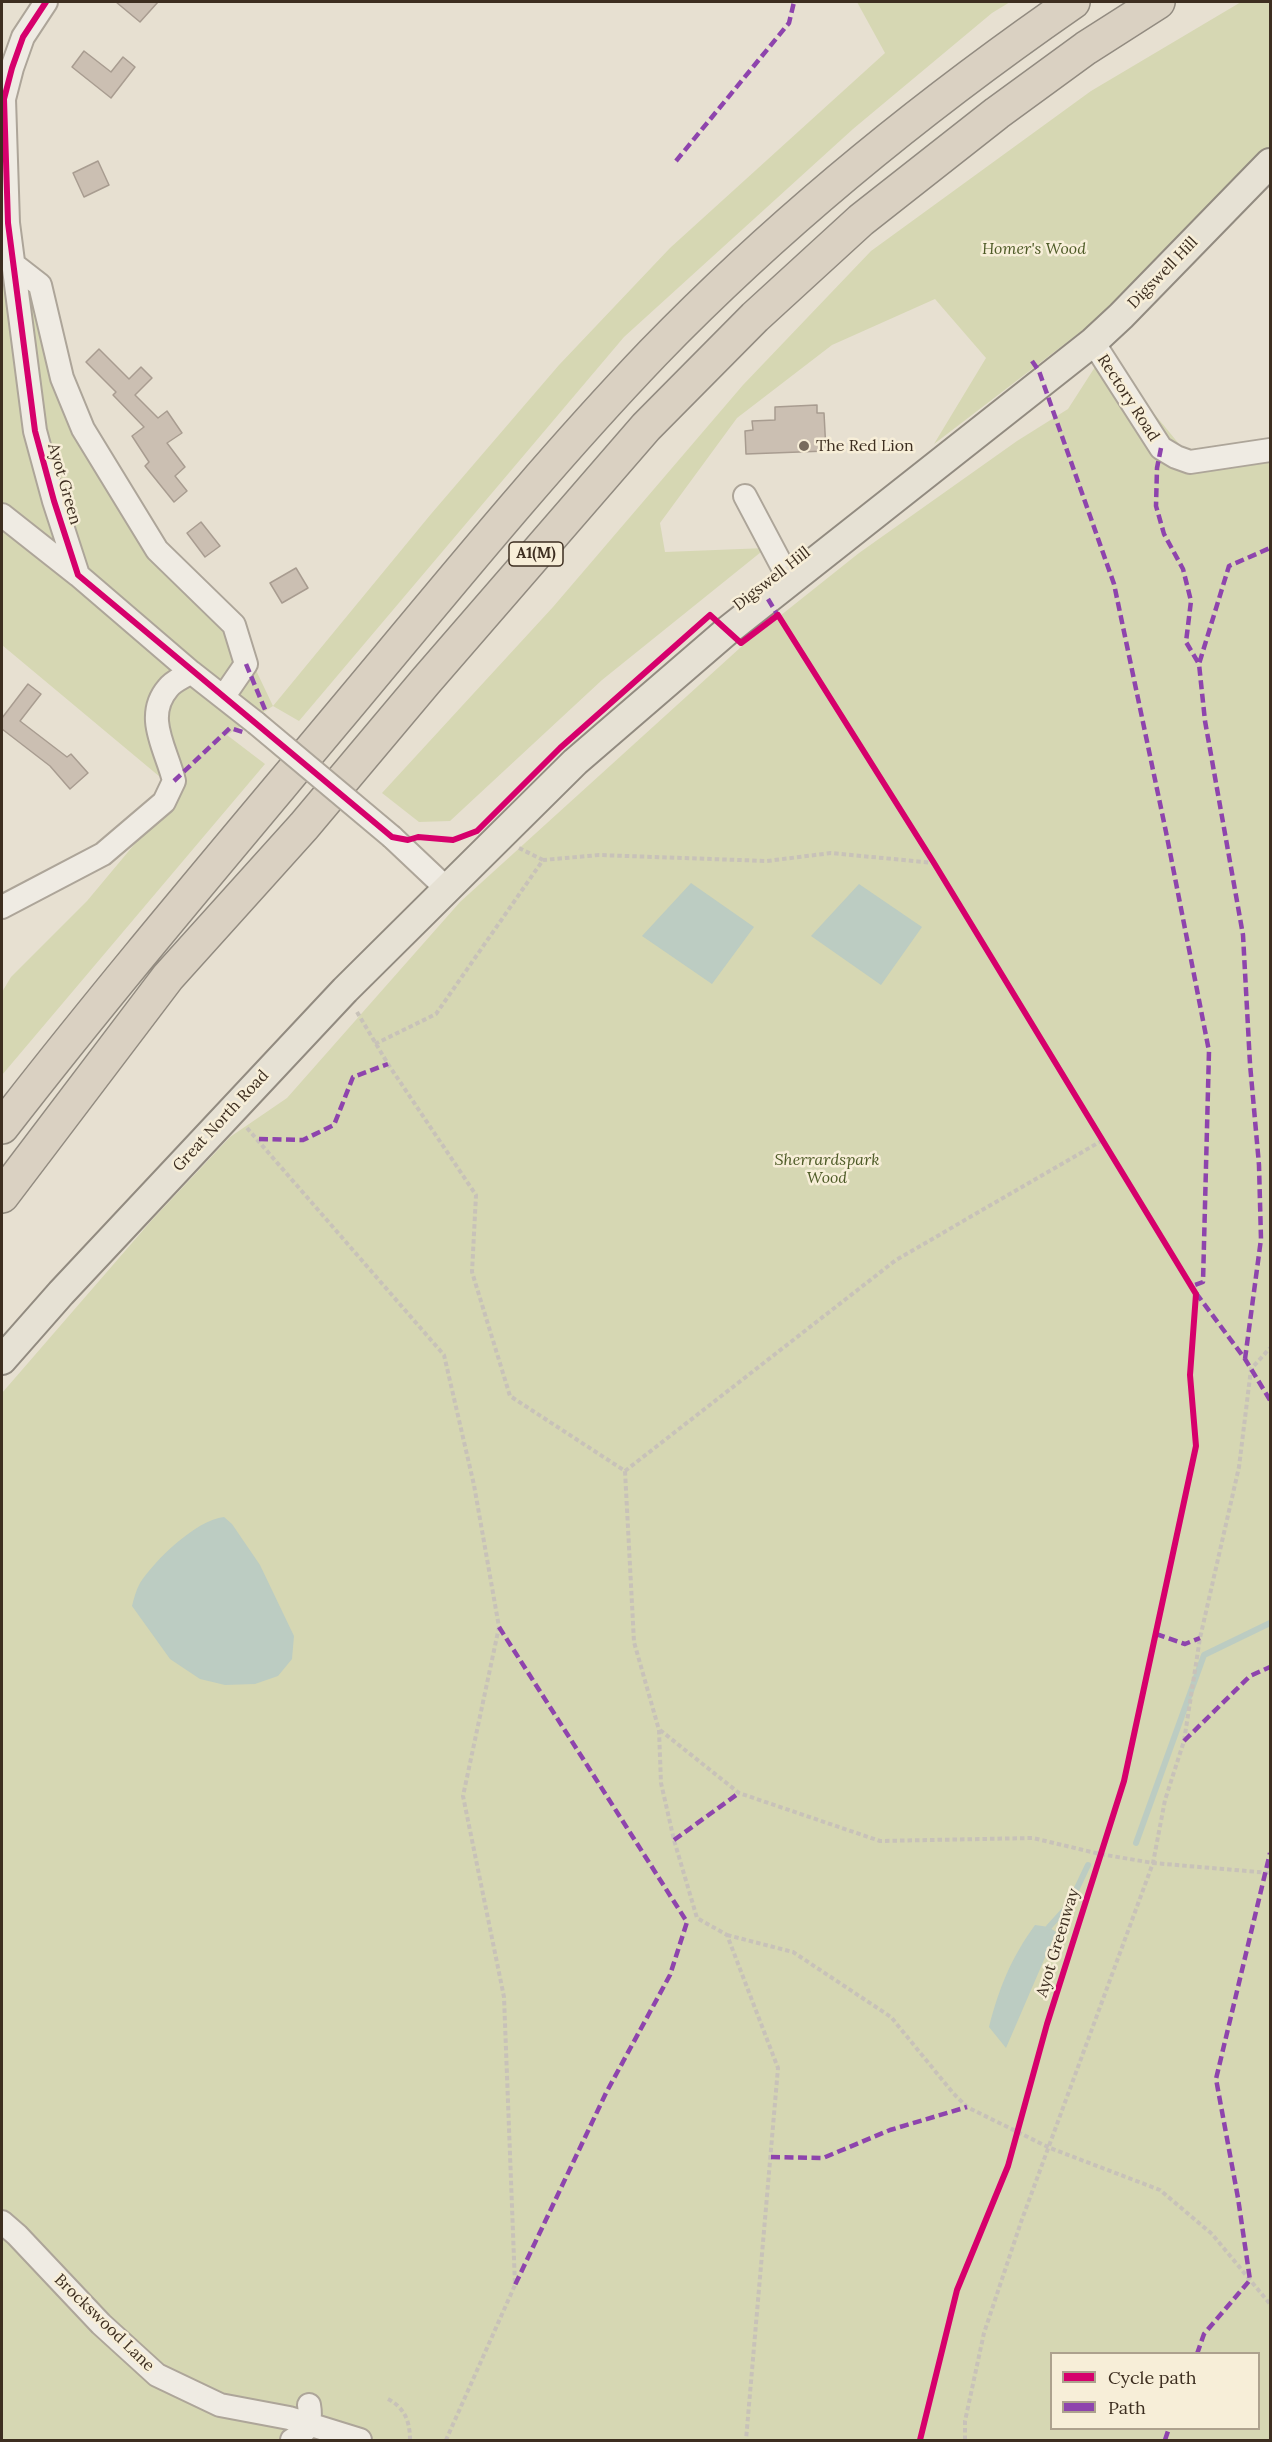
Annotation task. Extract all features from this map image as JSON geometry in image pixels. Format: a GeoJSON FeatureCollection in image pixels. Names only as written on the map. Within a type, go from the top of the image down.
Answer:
{"type":"FeatureCollection","features":[{"type":"Feature","properties":{"kind":"highway","name":"A1(M)"},"geometry":{"type":"LineString","coordinates":[[2,1127],[259,812],[494,531],[653,353],[820,196],[996,56],[1073,2]]}},
{"type":"Feature","properties":{"kind":"highway","name":"A1(M)"},"geometry":{"type":"LineString","coordinates":[[2,1196],[168,977],[304,826],[425,682],[646,428],[755,317],[861,220],[997,113],[1086,48],[1158,2]]}},
{"type":"Feature","properties":{"kind":"main road","name":"Digswell Hill"},"geometry":{"type":"LineString","coordinates":[[446,888],[499,839],[575,762],[727,631],[1093,342],[1270,163]]}},
{"type":"Feature","properties":{"kind":"main road","name":"Great North Road"},"geometry":{"type":"LineString","coordinates":[[2,1360],[215,1128],[345,990],[446,888]]}},
{"type":"Feature","properties":{"kind":"street","name":"Ayot Green"},"geometry":{"type":"LineString","coordinates":[[46,2],[23,38],[4,99],[8,223],[35,431],[54,501],[78,575]]}},
{"type":"Feature","properties":{"kind":"street"},"geometry":{"type":"LineString","coordinates":[[13,264],[40,285],[62,378],[83,429],[157,549],[234,624],[246,664],[224,696]]}},
{"type":"Feature","properties":{"kind":"street","name":"Rectory Road"},"geometry":{"type":"LineString","coordinates":[[1093,342],[1161,448],[1176,458],[1190,462],[1270,450]]}},
{"type":"Feature","properties":{"kind":"street"},"geometry":{"type":"LineString","coordinates":[[745,496],[790,581]]}},
{"type":"Feature","properties":{"kind":"street"},"geometry":{"type":"LineString","coordinates":[[2,515],[78,575],[191,672],[224,696],[392,837],[446,888]]}},
{"type":"Feature","properties":{"kind":"street"},"geometry":{"type":"LineString","coordinates":[[2,907],[103,854],[164,802],[174,782],[156,725],[157,707],[168,687],[191,672]]}},
{"type":"Feature","properties":{"kind":"street","name":"Brockswood Lane"},"geometry":{"type":"LineString","coordinates":[[2,2222],[101,2324],[157,2375],[220,2405],[289,2418],[309,2415],[360,2440]]}},
{"type":"Feature","properties":{"kind":"street"},"geometry":{"type":"LineString","coordinates":[[292,2440],[303,2434],[309,2415]]}},
{"type":"Feature","properties":{"kind":"path"},"geometry":{"type":"LineString","coordinates":[[519,848],[543,860],[599,855],[767,861],[831,853],[934,863]]}},
{"type":"Feature","properties":{"kind":"path"},"geometry":{"type":"LineString","coordinates":[[375,1044],[436,1014],[543,860]]}},
{"type":"Feature","properties":{"kind":"path"},"geometry":{"type":"LineString","coordinates":[[357,1012],[375,1044],[476,1196],[472,1272],[510,1396],[625,1471]]}},
{"type":"Feature","properties":{"kind":"path"},"geometry":{"type":"LineString","coordinates":[[246,1126],[444,1355],[474,1485],[499,1627],[463,1796],[504,1997],[515,2286],[446,2440]]}},
{"type":"Feature","properties":{"kind":"path"},"geometry":{"type":"LineString","coordinates":[[625,1471],[896,1260],[1103,1140]]}},
{"type":"Feature","properties":{"kind":"path"},"geometry":{"type":"LineString","coordinates":[[964,2440],[965,2421],[984,2333],[1021,2222],[1153,1863],[1166,1800],[1184,1741],[1200,1638],[1239,1467],[1251,1369],[1270,1348]]}},
{"type":"Feature","properties":{"kind":"path"},"geometry":{"type":"LineString","coordinates":[[625,1471],[634,1642],[659,1730],[661,1783],[674,1840],[697,1918],[727,1935],[793,1952],[891,2017],[967,2107],[1050,2148],[1160,2190],[1212,2234],[1270,2304]]}},
{"type":"Feature","properties":{"kind":"path"},"geometry":{"type":"LineString","coordinates":[[659,1730],[739,1793],[880,1841],[1033,1838],[1100,1854],[1153,1863],[1270,1872]]}},
{"type":"Feature","properties":{"kind":"path"},"geometry":{"type":"LineString","coordinates":[[1097,1865],[1104,1843]]}},
{"type":"Feature","properties":{"kind":"path"},"geometry":{"type":"LineString","coordinates":[[727,1935],[778,2068],[746,2440]]}},
{"type":"Feature","properties":{"kind":"path"},"geometry":{"type":"LineString","coordinates":[[1014,2145],[1021,2123]]}},
{"type":"Feature","properties":{"kind":"path"},"geometry":{"type":"LineString","coordinates":[[388,2399],[399,2405],[406,2417],[410,2429],[410,2440]]}},
{"type":"Feature","properties":{"kind":"green space"},"geometry":{"type":"Polygon","coordinates":[[[857,2],[1010,2],[992,13],[853,129],[624,337],[299,721],[273,706],[431,514],[559,365],[670,248],[885,53],[857,2]]]}},
{"type":"Feature","properties":{"kind":"green space","name":"Homer's Wood"},"geometry":{"type":"Polygon","coordinates":[[[1241,2],[1270,2],[1270,148],[1096,320],[934,444],[986,358],[935,299],[832,345],[737,418],[660,523],[665,552],[766,548],[602,680],[450,821],[419,822],[382,793],[553,607],[743,385],[871,251],[1091,91],[1241,2]]]}},
{"type":"Feature","properties":{"kind":"green space"},"geometry":{"type":"Polygon","coordinates":[[[2,223],[7,254],[46,283],[68,376],[89,425],[164,542],[253,664],[273,706],[227,735],[265,764],[2,1075],[2,992],[11,977],[87,901],[178,792],[2,645],[2,223]]]}},
{"type":"Feature","properties":{"kind":"green space","name":"Sherrardspark Wood"},"geometry":{"type":"Polygon","coordinates":[[[1104,353],[1184,450],[1270,440],[1270,2440],[2,2440],[2,1393],[151,1221],[230,1137],[287,1098],[460,902],[741,647],[859,553],[1017,441],[1068,409],[1104,353]]]}},
{"type":"Feature","properties":{"kind":"shaded area"},"geometry":{"type":"Polygon","coordinates":[[[691,883],[754,927],[712,984],[642,936],[691,883]]]}},
{"type":"Feature","properties":{"kind":"shaded area"},"geometry":{"type":"Polygon","coordinates":[[[859,884],[922,927],[881,985],[811,936],[859,884]]]}},
{"type":"Feature","properties":{"kind":"shaded area"},"geometry":{"type":"Polygon","coordinates":[[[224,1517],[232,1524],[260,1565],[294,1636],[292,1659],[278,1676],[255,1684],[225,1685],[200,1679],[170,1659],[132,1606],[140,1583],[177,1542],[201,1525],[224,1517]]]}},
{"type":"Feature","properties":{"kind":"shaded area"},"geometry":{"type":"Polygon","coordinates":[[[1035,1925],[1049,1927],[1056,1932],[1006,2048],[989,2027],[1007,1974],[1019,1949],[1035,1925]]]}},
{"type":"Feature","properties":{"kind":"building"},"geometry":{"type":"Polygon","coordinates":[[[116,2],[158,2],[140,22],[116,2]]]}},
{"type":"Feature","properties":{"kind":"building"},"geometry":{"type":"Polygon","coordinates":[[[84,51],[111,72],[123,57],[135,67],[111,98],[72,67],[84,51]]]}},
{"type":"Feature","properties":{"kind":"building"},"geometry":{"type":"Polygon","coordinates":[[[98,161],[109,185],[84,197],[73,173],[98,161]]]}},
{"type":"Feature","properties":{"kind":"building"},"geometry":{"type":"Polygon","coordinates":[[[99,349],[129,379],[141,367],[152,378],[135,395],[158,418],[167,411],[182,433],[167,443],[185,467],[175,476],[187,491],[174,502],[145,466],[149,462],[132,436],[144,427],[113,395],[116,392],[86,362],[99,349]]]}},
{"type":"Feature","properties":{"kind":"building"},"geometry":{"type":"Polygon","coordinates":[[[817,405],[817,413],[824,413],[826,451],[746,454],[745,431],[753,430],[752,421],[775,420],[775,407],[817,405]]]}},
{"type":"Feature","properties":{"kind":"building"},"geometry":{"type":"Polygon","coordinates":[[[201,522],[220,546],[205,557],[187,533],[201,522]]]}},
{"type":"Feature","properties":{"kind":"building"},"geometry":{"type":"Polygon","coordinates":[[[296,568],[308,588],[282,603],[270,583],[296,568]]]}},
{"type":"Feature","properties":{"kind":"building"},"geometry":{"type":"Polygon","coordinates":[[[28,684],[41,694],[20,721],[67,757],[71,754],[88,773],[70,789],[50,766],[2,729],[2,718],[28,684]]]}},
{"type":"Feature","properties":{"kind":"waterway"},"geometry":{"type":"LineString","coordinates":[[1136,1843],[1204,1655],[1270,1623]]}},
{"type":"Feature","properties":{"kind":"waterway"},"geometry":{"type":"LineString","coordinates":[[1049,1927],[1069,1905],[1088,1865]]}},
{"type":"Feature","properties":{"kind":"marked path"},"geometry":{"type":"LineString","coordinates":[[676,161],[789,23],[794,2]]}},
{"type":"Feature","properties":{"kind":"marked path"},"geometry":{"type":"LineString","coordinates":[[1032,361],[1039,371],[1114,584],[1209,1051],[1203,1282],[1192,1286]]}},
{"type":"Feature","properties":{"kind":"marked path"},"geometry":{"type":"LineString","coordinates":[[1161,448],[1157,468],[1156,506],[1164,534],[1183,569],[1191,601],[1186,642],[1199,664]]}},
{"type":"Feature","properties":{"kind":"marked path"},"geometry":{"type":"LineString","coordinates":[[1245,1359],[1261,1239],[1259,1165],[1250,1064],[1243,935],[1205,721],[1199,664],[1229,566],[1270,548]]}},
{"type":"Feature","properties":{"kind":"marked path"},"geometry":{"type":"LineString","coordinates":[[768,599],[780,619]]}},
{"type":"Feature","properties":{"kind":"marked path"},"geometry":{"type":"LineString","coordinates":[[246,664],[266,712]]}},
{"type":"Feature","properties":{"kind":"marked path"},"geometry":{"type":"LineString","coordinates":[[174,781],[230,728],[246,733]]}},
{"type":"Feature","properties":{"kind":"marked path"},"geometry":{"type":"LineString","coordinates":[[259,1139],[303,1140],[334,1125],[353,1077],[388,1064]]}},
{"type":"Feature","properties":{"kind":"marked path"},"geometry":{"type":"LineString","coordinates":[[1196,1293],[1245,1359],[1270,1400]]}},
{"type":"Feature","properties":{"kind":"marked path"},"geometry":{"type":"LineString","coordinates":[[499,1627],[687,1922],[670,1975],[606,2093],[515,2285]]}},
{"type":"Feature","properties":{"kind":"marked path"},"geometry":{"type":"LineString","coordinates":[[1156,1634],[1185,1644],[1200,1638]]}},
{"type":"Feature","properties":{"kind":"marked path"},"geometry":{"type":"LineString","coordinates":[[1184,1741],[1250,1676],[1270,1667]]}},
{"type":"Feature","properties":{"kind":"marked path"},"geometry":{"type":"LineString","coordinates":[[674,1840],[739,1793]]}},
{"type":"Feature","properties":{"kind":"marked path"},"geometry":{"type":"LineString","coordinates":[[1198,2352],[1204,2334],[1250,2280],[1238,2198],[1216,2079],[1270,1853]]}},
{"type":"Feature","properties":{"kind":"marked path"},"geometry":{"type":"LineString","coordinates":[[771,2157],[823,2158],[890,2130],[967,2107]]}},
{"type":"Feature","properties":{"kind":"marked path"},"geometry":{"type":"LineString","coordinates":[[1165,2440],[1168,2430]]}},
{"type":"Feature","properties":{"kind":"cycle path","name":"Ayot Greenway"},"geometry":{"type":"LineString","coordinates":[[46,2],[23,37],[4,99],[8,223],[35,431],[54,501],[78,575],[392,837],[408,840],[418,837],[453,840],[477,831],[560,748],[710,615],[741,643],[778,615],[934,863],[1196,1294],[1190,1375],[1196,1446],[1124,1781],[1047,2024],[1008,2166],[957,2290],[920,2440]]}},
{"type":"Feature","properties":{"kind":"place","name":"The Red Lion"},"geometry":{"type":"Point","coordinates":[804,446]}}]}
